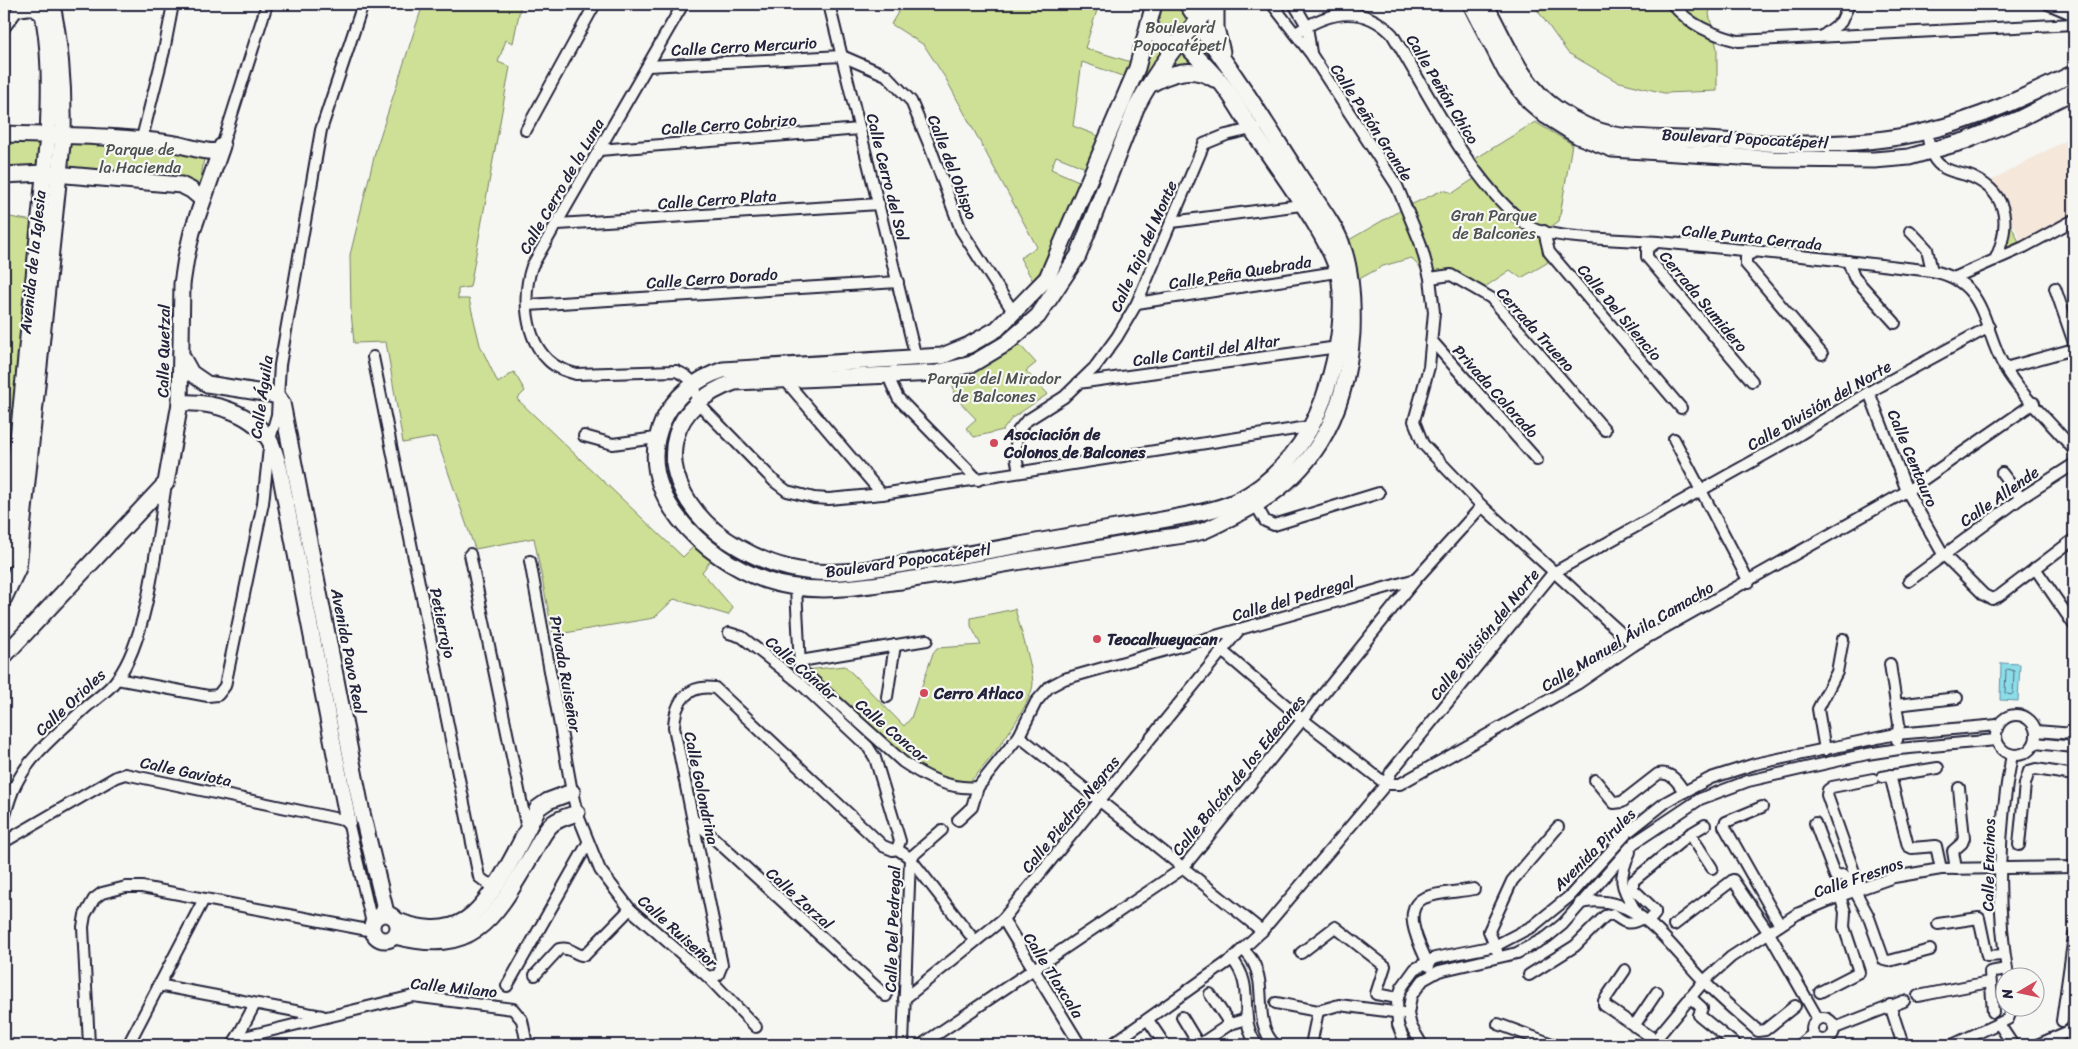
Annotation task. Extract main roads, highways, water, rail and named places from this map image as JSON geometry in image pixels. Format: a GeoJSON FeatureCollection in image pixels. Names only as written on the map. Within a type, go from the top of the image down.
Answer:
{"type":"FeatureCollection","features":[{"type":"Feature","properties":{"kind":"water"},"geometry":{"type":"Polygon","coordinates":[[[2001,663],[2020,664],[2018,701],[2000,700],[2001,663]]]}},
{"type":"Feature","properties":{"kind":"place","name":"Asociación de Colonos de Balcones"},"geometry":{"type":"Point","coordinates":[994,443]}},
{"type":"Feature","properties":{"kind":"place","name":"Teocalhueyacan"},"geometry":{"type":"Point","coordinates":[1097,639]}},
{"type":"Feature","properties":{"kind":"place","name":"Cerro Atlaco"},"geometry":{"type":"Point","coordinates":[924,693]}},
{"type":"Feature","properties":{"kind":"park label","name":"Boulevard Popocatépetl"},"geometry":{"type":"Point","coordinates":[1180,36]}},
{"type":"Feature","properties":{"kind":"park label","name":"Parque de la Hacienda"},"geometry":{"type":"Point","coordinates":[140,158]}},
{"type":"Feature","properties":{"kind":"park label","name":"Gran Parque de Balcones"},"geometry":{"type":"Point","coordinates":[1494,224]}},
{"type":"Feature","properties":{"kind":"park label","name":"Parque del Mirador de Balcones"},"geometry":{"type":"Point","coordinates":[994,387]}}]}
